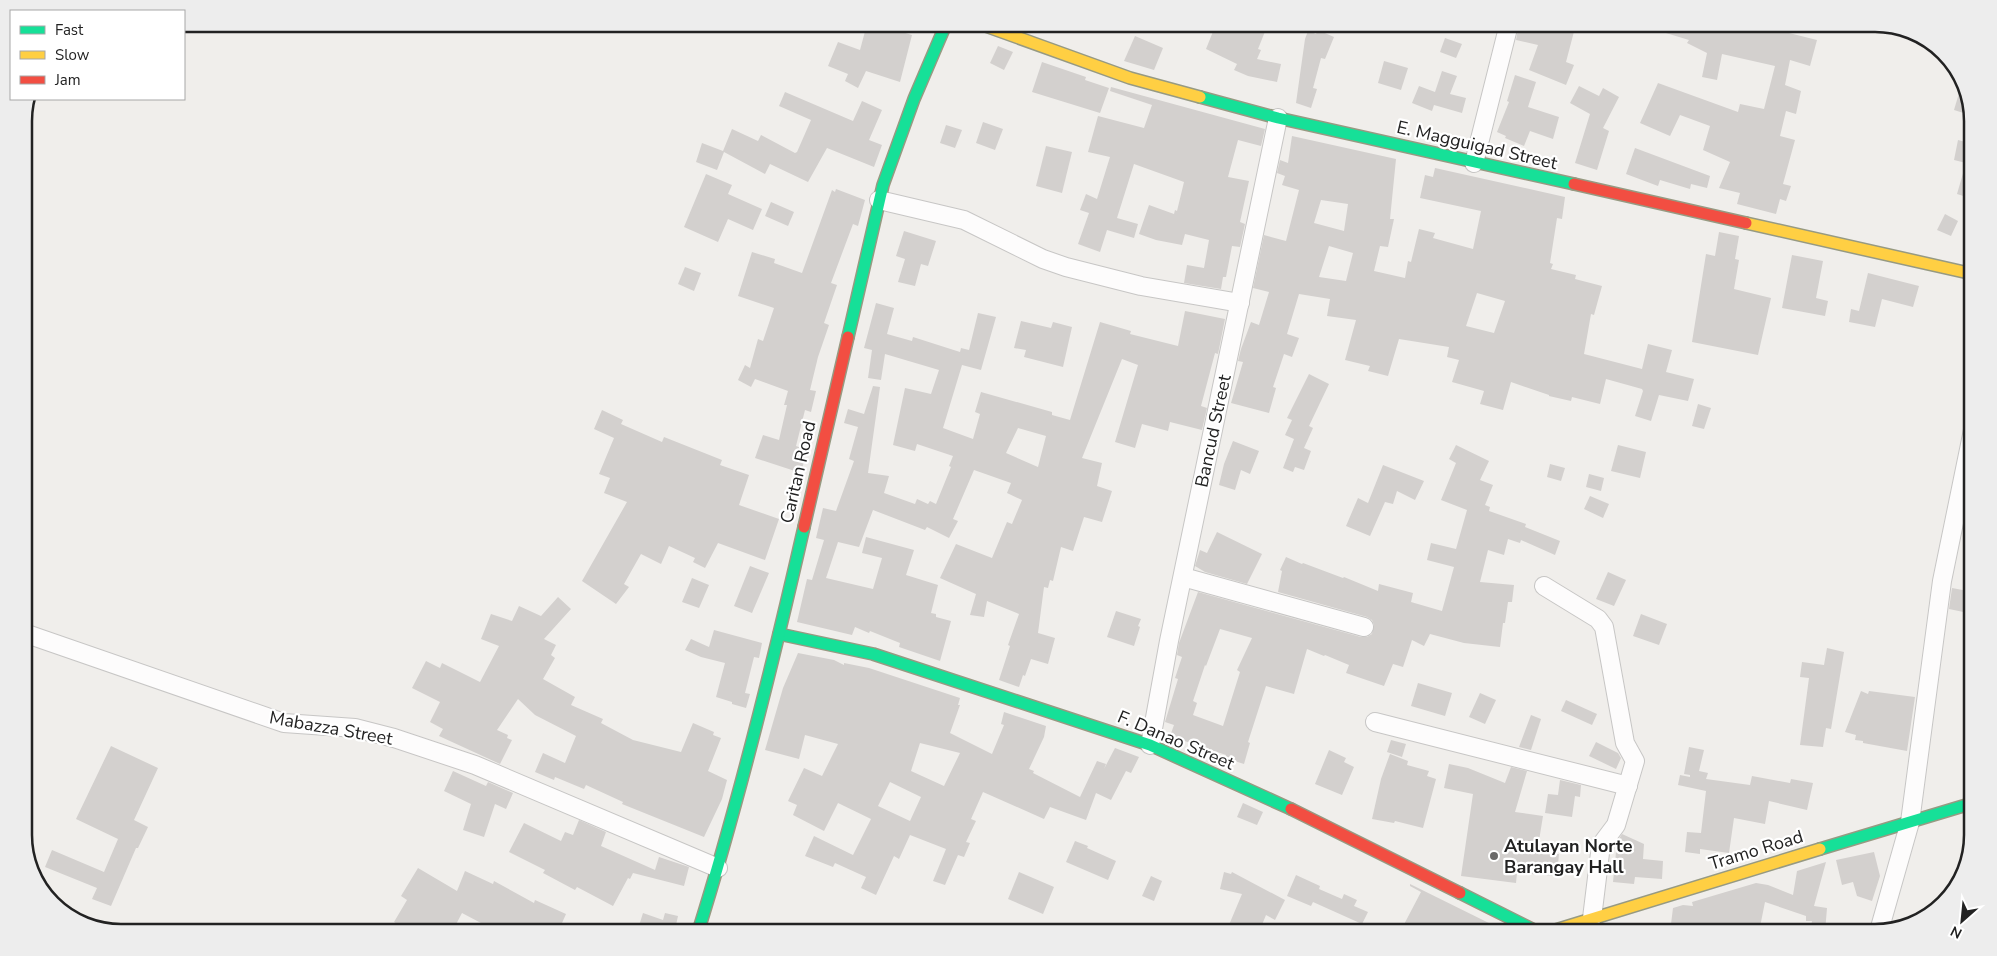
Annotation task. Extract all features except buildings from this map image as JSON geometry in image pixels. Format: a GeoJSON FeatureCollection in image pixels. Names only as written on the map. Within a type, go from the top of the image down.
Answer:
{"type":"FeatureCollection","features":[{"type":"Feature","properties":{"kind":"street","name":"Caritan Road"},"geometry":{"type":"LineString","coordinates":[[700,924],[718,868],[764,700],[879,200],[895,149],[943,32]]}},
{"type":"Feature","properties":{"kind":"street","name":"E. Magguigad Street"},"geometry":{"type":"LineString","coordinates":[[1002,32],[1130,78],[1278,118],[1964,272]]}},
{"type":"Feature","properties":{"kind":"street"},"geometry":{"type":"LineString","coordinates":[[1474,163],[1507,32]]}},
{"type":"Feature","properties":{"kind":"street","name":"Bancud Street"},"geometry":{"type":"LineString","coordinates":[[1150,745],[1278,118]]}},
{"type":"Feature","properties":{"kind":"street"},"geometry":{"type":"LineString","coordinates":[[879,200],[964,220],[1044,259],[1066,267],[1141,286],[1240,303]]}},
{"type":"Feature","properties":{"kind":"street"},"geometry":{"type":"LineString","coordinates":[[1881,923],[1910,822],[1942,581],[1964,474]]}},
{"type":"Feature","properties":{"kind":"street"},"geometry":{"type":"LineString","coordinates":[[1183,577],[1364,627]]}},
{"type":"Feature","properties":{"kind":"street"},"geometry":{"type":"LineString","coordinates":[[1544,586],[1598,619],[1604,627],[1625,743],[1635,761],[1616,825],[1601,845],[1599,852],[1592,918]]}},
{"type":"Feature","properties":{"kind":"street","name":"F. Danao Street"},"geometry":{"type":"LineString","coordinates":[[779,634],[874,654],[1150,745],[1313,819],[1522,924]]}},
{"type":"Feature","properties":{"kind":"street","name":"Mabazza Street"},"geometry":{"type":"LineString","coordinates":[[33,636],[284,723],[355,728],[394,738],[475,765],[718,868]]}},
{"type":"Feature","properties":{"kind":"street"},"geometry":{"type":"LineString","coordinates":[[1375,722],[1628,786]]}},
{"type":"Feature","properties":{"kind":"street","name":"Tramo Road"},"geometry":{"type":"LineString","coordinates":[[1574,924],[1964,806]]}},
{"type":"Feature","properties":{"kind":"traffic: fast"},"geometry":{"type":"LineString","coordinates":[[848,337],[883,185],[914,99],[943,32]]}},
{"type":"Feature","properties":{"kind":"traffic: fast"},"geometry":{"type":"LineString","coordinates":[[1200,97],[1278,118],[1574,184]]}},
{"type":"Feature","properties":{"kind":"traffic: fast"},"geometry":{"type":"LineString","coordinates":[[700,924],[755,730],[804,527]]}},
{"type":"Feature","properties":{"kind":"traffic: fast"},"geometry":{"type":"LineString","coordinates":[[779,634],[873,654],[1150,745],[1291,809]]}},
{"type":"Feature","properties":{"kind":"traffic: fast"},"geometry":{"type":"LineString","coordinates":[[1820,849],[1964,806]]}},
{"type":"Feature","properties":{"kind":"traffic: fast"},"geometry":{"type":"LineString","coordinates":[[1460,893],[1522,924]]}},
{"type":"Feature","properties":{"kind":"traffic: slow"},"geometry":{"type":"LineString","coordinates":[[1002,32],[1130,78],[1200,97]]}},
{"type":"Feature","properties":{"kind":"traffic: slow"},"geometry":{"type":"LineString","coordinates":[[1746,223],[1964,272]]}},
{"type":"Feature","properties":{"kind":"traffic: slow"},"geometry":{"type":"LineString","coordinates":[[1575,924],[1820,849]]}},
{"type":"Feature","properties":{"kind":"traffic: jam"},"geometry":{"type":"LineString","coordinates":[[1574,184],[1746,223]]}},
{"type":"Feature","properties":{"kind":"traffic: jam"},"geometry":{"type":"LineString","coordinates":[[804,527],[848,337]]}},
{"type":"Feature","properties":{"kind":"traffic: jam"},"geometry":{"type":"LineString","coordinates":[[1291,809],[1460,893]]}},
{"type":"Feature","properties":{"kind":"place","name":"Atulayan Norte Barangay Hall"},"geometry":{"type":"Point","coordinates":[1494,856]}}]}
